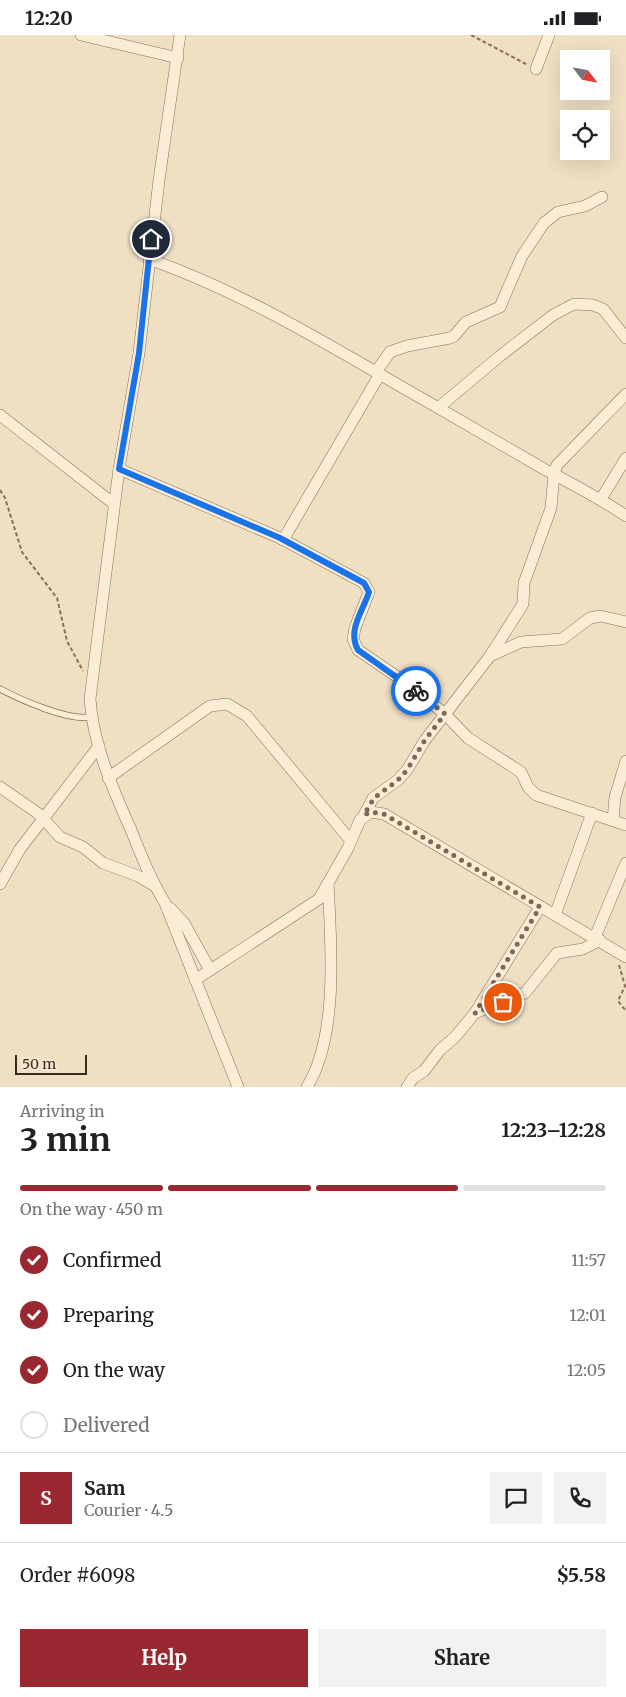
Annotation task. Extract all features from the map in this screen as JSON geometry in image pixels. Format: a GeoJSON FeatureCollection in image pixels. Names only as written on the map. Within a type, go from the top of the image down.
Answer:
{"type":"FeatureCollection","features":[{"type":"Feature","properties":{"kind":"street"},"geometry":{"type":"LineString","coordinates":[[81,35],[178,58]]}},
{"type":"Feature","properties":{"kind":"street"},"geometry":{"type":"LineString","coordinates":[[180,35],[149,259],[139,353],[114,504],[93,682],[91,717],[108,778],[155,886],[165,903],[238,1087]]}},
{"type":"Feature","properties":{"kind":"street"},"geometry":{"type":"LineString","coordinates":[[536,69],[549,35]]}},
{"type":"Feature","properties":{"kind":"street"},"geometry":{"type":"LineString","coordinates":[[283,539],[390,352],[407,346],[450,339],[466,322],[500,307],[522,256],[544,223],[558,212],[585,206],[602,197]]}},
{"type":"Feature","properties":{"kind":"street"},"geometry":{"type":"LineString","coordinates":[[149,259],[193,274],[325,341],[438,408],[601,499],[626,516]]}},
{"type":"Feature","properties":{"kind":"street"},"geometry":{"type":"LineString","coordinates":[[438,408],[508,350],[554,315],[574,304],[593,305],[603,309],[626,338]]}},
{"type":"Feature","properties":{"kind":"street"},"geometry":{"type":"LineString","coordinates":[[195,980],[313,905],[319,899],[374,798],[398,780],[407,770],[425,740],[490,656],[522,604],[524,583],[552,508],[554,474],[564,456],[626,394]]}},
{"type":"Feature","properties":{"kind":"street"},"geometry":{"type":"LineString","coordinates":[[0,415],[114,504]]}},
{"type":"Feature","properties":{"kind":"street"},"geometry":{"type":"LineString","coordinates":[[601,499],[626,458]]}},
{"type":"Feature","properties":{"kind":"street"},"geometry":{"type":"LineString","coordinates":[[119,469],[283,539],[364,583],[369,592],[355,628],[353,639],[358,650],[402,680],[445,714],[468,738],[521,772],[528,787],[536,795],[626,825]]}},
{"type":"Feature","properties":{"kind":"street"},"geometry":{"type":"LineString","coordinates":[[490,656],[521,642],[562,639],[590,618],[600,616],[626,622]]}},
{"type":"Feature","properties":{"kind":"street"},"geometry":{"type":"LineString","coordinates":[[108,778],[210,706],[227,704],[247,716],[268,739],[351,841]]}},
{"type":"Feature","properties":{"kind":"street"},"geometry":{"type":"LineString","coordinates":[[0,885],[20,849],[98,746]]}},
{"type":"Feature","properties":{"kind":"street"},"geometry":{"type":"LineString","coordinates":[[613,820],[615,797],[626,761]]}},
{"type":"Feature","properties":{"kind":"street"},"geometry":{"type":"LineString","coordinates":[[0,787],[20,799],[44,818],[60,837],[83,847],[103,863],[138,876],[155,886]]}},
{"type":"Feature","properties":{"kind":"street"},"geometry":{"type":"LineString","coordinates":[[364,815],[371,812],[384,814],[626,957]]}},
{"type":"Feature","properties":{"kind":"street"},"geometry":{"type":"LineString","coordinates":[[555,915],[592,813]]}},
{"type":"Feature","properties":{"kind":"street"},"geometry":{"type":"LineString","coordinates":[[475,1013],[525,993],[557,953],[583,949],[597,939],[626,863]]}},
{"type":"Feature","properties":{"kind":"street"},"geometry":{"type":"LineString","coordinates":[[306,1087],[319,1057],[329,1007],[332,972],[328,883]]}},
{"type":"Feature","properties":{"kind":"street"},"geometry":{"type":"LineString","coordinates":[[165,903],[184,923],[210,970]]}},
{"type":"Feature","properties":{"kind":"street"},"geometry":{"type":"LineString","coordinates":[[407,1087],[413,1078],[424,1071],[440,1050],[456,1037],[475,1013],[540,907]]}},
{"type":"Feature","properties":{"kind":"lane"},"geometry":{"type":"LineString","coordinates":[[0,689],[33,704],[72,717],[80,719],[91,717]]}},
{"type":"Feature","properties":{"kind":"path"},"geometry":{"type":"LineString","coordinates":[[471,35],[536,69]]}},
{"type":"Feature","properties":{"kind":"path"},"geometry":{"type":"LineString","coordinates":[[0,490],[5,498],[22,552],[57,598],[67,641],[81,669],[93,682]]}},
{"type":"Feature","properties":{"kind":"path"},"geometry":{"type":"LineString","coordinates":[[613,949],[625,986],[618,1001],[626,1011]]}},
{"type":"Feature","properties":{"kind":"way so far"},"geometry":{"type":"LineString","coordinates":[[416,691],[445,714],[425,740],[407,770],[398,780],[370,802],[364,815],[371,812],[384,814],[520,893],[540,907],[475,1013],[503,1002]]}},
{"type":"Feature","properties":{"kind":"route"},"geometry":{"type":"LineString","coordinates":[[151,239],[139,353],[119,469],[280,538],[364,583],[369,592],[355,628],[354,643],[358,650],[416,691]]}}]}
